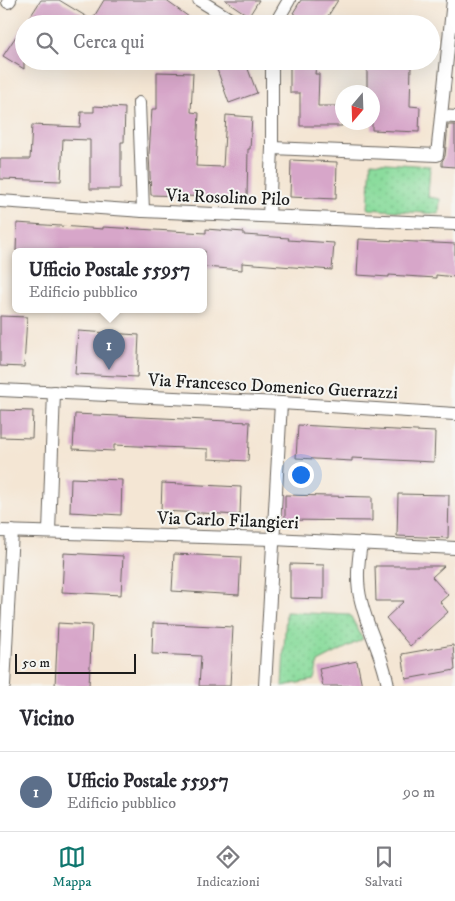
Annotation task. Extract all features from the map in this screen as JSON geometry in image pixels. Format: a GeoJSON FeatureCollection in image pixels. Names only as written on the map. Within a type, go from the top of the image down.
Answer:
{"type":"FeatureCollection","features":[{"type":"Feature","properties":{"kind":"street"},"geometry":{"type":"LineString","coordinates":[[198,0],[223,15]]}},
{"type":"Feature","properties":{"kind":"street"},"geometry":{"type":"LineString","coordinates":[[280,15],[289,0]]}},
{"type":"Feature","properties":{"kind":"street"},"geometry":{"type":"LineString","coordinates":[[272,148],[437,155],[453,0]]}},
{"type":"Feature","properties":{"kind":"street"},"geometry":{"type":"LineString","coordinates":[[269,216],[272,148],[272,70]]}},
{"type":"Feature","properties":{"kind":"street"},"geometry":{"type":"LineString","coordinates":[[139,103],[143,212]]}},
{"type":"Feature","properties":{"kind":"street"},"geometry":{"type":"LineString","coordinates":[[441,116],[455,117]]}},
{"type":"Feature","properties":{"kind":"street","name":"Via Rosolino Pilo"},"geometry":{"type":"LineString","coordinates":[[0,201],[143,212],[455,224]]}},
{"type":"Feature","properties":{"kind":"street","name":"Via Francesco Domenico Guerrazzi"},"geometry":{"type":"LineString","coordinates":[[0,390],[281,403],[455,414]]}},
{"type":"Feature","properties":{"kind":"street"},"geometry":{"type":"LineString","coordinates":[[49,532],[54,392]]}},
{"type":"Feature","properties":{"kind":"street"},"geometry":{"type":"LineString","coordinates":[[265,686],[281,403]]}},
{"type":"Feature","properties":{"kind":"street"},"geometry":{"type":"LineString","coordinates":[[4,686],[6,531]]}},
{"type":"Feature","properties":{"kind":"street","name":"Via Carlo Filangieri"},"geometry":{"type":"LineString","coordinates":[[6,531],[272,539],[455,548]]}},
{"type":"Feature","properties":{"kind":"street"},"geometry":{"type":"LineString","coordinates":[[361,544],[358,569],[361,600],[383,662],[388,686]]}},
{"type":"Feature","properties":{"kind":"green space"},"geometry":{"type":"Polygon","coordinates":[[[371,162],[430,166],[428,197],[440,199],[439,214],[368,209],[371,162]]]}},
{"type":"Feature","properties":{"kind":"green space"},"geometry":{"type":"Polygon","coordinates":[[[286,612],[350,615],[363,639],[318,662],[314,680],[282,686],[286,612]]]}},
{"type":"Feature","properties":{"kind":"building"},"geometry":{"type":"Polygon","coordinates":[[[41,0],[59,0],[84,15],[31,15],[41,0]]]}},
{"type":"Feature","properties":{"kind":"building"},"geometry":{"type":"Polygon","coordinates":[[[104,0],[165,0],[186,15],[95,15],[104,0]]]}},
{"type":"Feature","properties":{"kind":"building"},"geometry":{"type":"Polygon","coordinates":[[[225,0],[259,0],[250,15],[225,0]]]}},
{"type":"Feature","properties":{"kind":"building"},"geometry":{"type":"Polygon","coordinates":[[[301,0],[338,0],[329,15],[296,15],[293,13],[301,0]]]}},
{"type":"Feature","properties":{"kind":"building"},"geometry":{"type":"Polygon","coordinates":[[[15,38],[15,63],[3,56],[15,38]]]}},
{"type":"Feature","properties":{"kind":"building"},"geometry":{"type":"Polygon","coordinates":[[[217,70],[248,70],[257,93],[229,103],[217,70]]]}},
{"type":"Feature","properties":{"kind":"building"},"geometry":{"type":"Polygon","coordinates":[[[290,70],[315,70],[315,74],[319,74],[318,106],[335,106],[335,126],[300,126],[300,93],[290,93],[290,70]]]}},
{"type":"Feature","properties":{"kind":"building"},"geometry":{"type":"Polygon","coordinates":[[[367,70],[411,70],[410,106],[420,107],[419,132],[372,130],[380,130],[380,85],[367,85],[367,70]]]}},
{"type":"Feature","properties":{"kind":"building"},"geometry":{"type":"Polygon","coordinates":[[[157,72],[193,73],[191,112],[199,113],[196,166],[223,167],[226,115],[252,117],[250,149],[248,149],[247,198],[151,195],[149,154],[152,109],[157,109],[157,72]]]}},
{"type":"Feature","properties":{"kind":"building"},"geometry":{"type":"Polygon","coordinates":[[[94,106],[125,108],[124,142],[121,142],[121,189],[90,189],[90,140],[63,139],[61,181],[0,179],[0,159],[30,159],[32,125],[80,127],[81,112],[94,112],[94,106]]]}},
{"type":"Feature","properties":{"kind":"building"},"geometry":{"type":"Polygon","coordinates":[[[448,125],[455,125],[455,167],[442,166],[445,156],[448,125]]]}},
{"type":"Feature","properties":{"kind":"building"},"geometry":{"type":"Polygon","coordinates":[[[291,160],[337,162],[336,199],[290,197],[291,160]]]}},
{"type":"Feature","properties":{"kind":"building"},"geometry":{"type":"Polygon","coordinates":[[[17,223],[206,233],[206,229],[244,232],[244,235],[289,238],[288,240],[334,243],[332,270],[242,263],[242,270],[207,267],[207,248],[16,248],[17,223]]]}},
{"type":"Feature","properties":{"kind":"building"},"geometry":{"type":"Polygon","coordinates":[[[359,239],[455,244],[455,277],[436,275],[436,278],[357,275],[359,239]]]}},
{"type":"Feature","properties":{"kind":"building"},"geometry":{"type":"Polygon","coordinates":[[[0,316],[27,317],[24,367],[0,366],[0,316]]]}},
{"type":"Feature","properties":{"kind":"building"},"geometry":{"type":"Polygon","coordinates":[[[78,331],[139,335],[137,377],[75,374],[78,331]]]}},
{"type":"Feature","properties":{"kind":"building"},"geometry":{"type":"Polygon","coordinates":[[[0,410],[33,411],[32,438],[0,437],[0,410]]]}},
{"type":"Feature","properties":{"kind":"building"},"geometry":{"type":"Polygon","coordinates":[[[75,414],[250,422],[248,461],[208,459],[208,449],[114,445],[114,451],[73,449],[75,414]]]}},
{"type":"Feature","properties":{"kind":"building"},"geometry":{"type":"Polygon","coordinates":[[[298,425],[435,432],[434,462],[352,458],[352,461],[296,458],[298,425]]]}},
{"type":"Feature","properties":{"kind":"building"},"geometry":{"type":"Polygon","coordinates":[[[71,478],[122,480],[121,515],[70,512],[71,478]]]}},
{"type":"Feature","properties":{"kind":"building"},"geometry":{"type":"Polygon","coordinates":[[[162,483],[241,487],[240,515],[161,511],[162,483]]]}},
{"type":"Feature","properties":{"kind":"building"},"geometry":{"type":"Polygon","coordinates":[[[398,494],[449,495],[448,538],[397,536],[398,494]]]}},
{"type":"Feature","properties":{"kind":"building"},"geometry":{"type":"Polygon","coordinates":[[[285,495],[372,497],[372,521],[285,520],[285,495]]]}},
{"type":"Feature","properties":{"kind":"building"},"geometry":{"type":"Polygon","coordinates":[[[64,553],[123,556],[121,595],[62,592],[64,553]]]}},
{"type":"Feature","properties":{"kind":"building"},"geometry":{"type":"Polygon","coordinates":[[[174,554],[241,557],[239,595],[172,591],[174,554]]]}},
{"type":"Feature","properties":{"kind":"building"},"geometry":{"type":"Polygon","coordinates":[[[290,564],[324,565],[324,599],[290,598],[290,564]]]}},
{"type":"Feature","properties":{"kind":"building"},"geometry":{"type":"Polygon","coordinates":[[[375,566],[444,566],[432,577],[448,595],[440,602],[448,612],[410,646],[386,618],[404,601],[376,601],[375,566]]]}},
{"type":"Feature","properties":{"kind":"building"},"geometry":{"type":"Polygon","coordinates":[[[58,623],[92,625],[89,686],[55,686],[58,623]]]}},
{"type":"Feature","properties":{"kind":"building"},"geometry":{"type":"Polygon","coordinates":[[[153,623],[233,627],[230,686],[199,686],[201,656],[152,654],[153,623]]]}},
{"type":"Feature","properties":{"kind":"building"},"geometry":{"type":"Polygon","coordinates":[[[453,645],[455,670],[406,679],[402,654],[453,645]]]}},
{"type":"Feature","properties":{"kind":"building"},"geometry":{"type":"Polygon","coordinates":[[[357,661],[362,686],[323,686],[319,669],[357,661]]]}},
{"type":"Feature","properties":{"kind":"place","name":"Ufficio Postale 55957"},"geometry":{"type":"Point","coordinates":[109,370]}}]}
